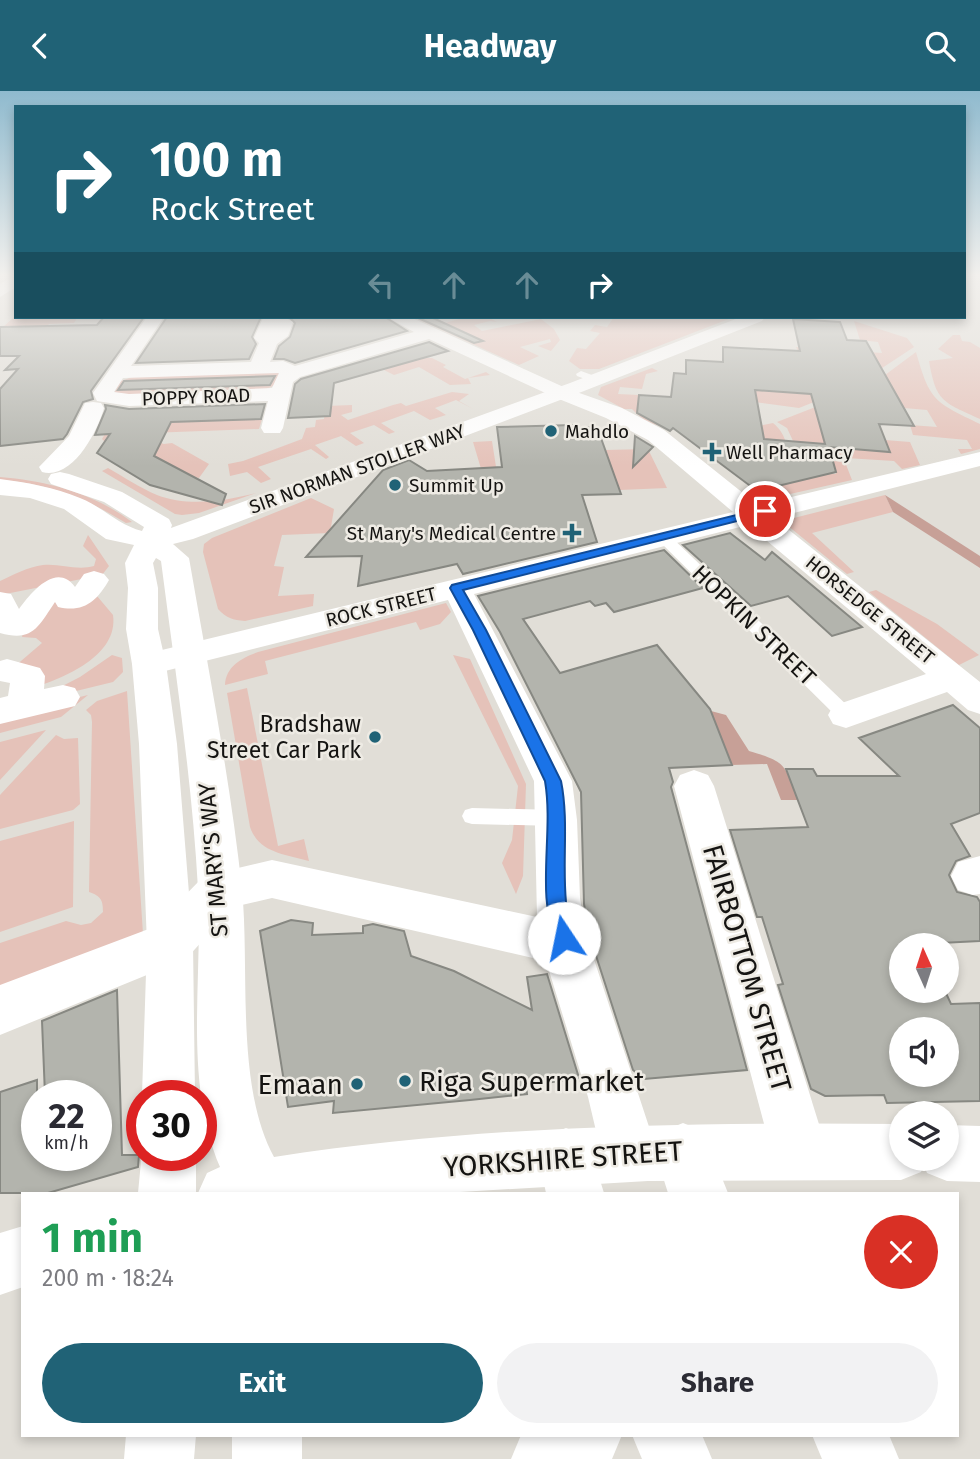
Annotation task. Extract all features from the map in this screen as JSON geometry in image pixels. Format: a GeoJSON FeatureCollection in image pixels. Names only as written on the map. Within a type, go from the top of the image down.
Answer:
{"type":"FeatureCollection","features":[{"type":"Feature","properties":{"kind":"street"},"geometry":{"type":"LineString","coordinates":[[51,467],[74,447],[102,403],[103,393],[141,338]]}},
{"type":"Feature","properties":{"kind":"street","name":"POPPY ROAD"},"geometry":{"type":"LineString","coordinates":[[272,428],[284,379],[293,373],[414,338]]}},
{"type":"Feature","properties":{"kind":"street","name":"HORSEDGE STREET"},"geometry":{"type":"LineString","coordinates":[[441,338],[561,393],[614,413],[656,435],[980,701]]}},
{"type":"Feature","properties":{"kind":"street","name":"SIR NORMAN STOLLER WAY"},"geometry":{"type":"LineString","coordinates":[[151,541],[205,525],[561,393],[588,377],[698,338]]}},
{"type":"Feature","properties":{"kind":"street"},"geometry":{"type":"LineString","coordinates":[[258,368],[268,341]]}},
{"type":"Feature","properties":{"kind":"street","name":"POPPY ROAD"},"geometry":{"type":"LineString","coordinates":[[118,372],[283,367],[293,373]]}},
{"type":"Feature","properties":{"kind":"street","name":"POPPY ROAD"},"geometry":{"type":"LineString","coordinates":[[102,403],[281,394]]}},
{"type":"Feature","properties":{"kind":"street","name":"ROCK STREET"},"geometry":{"type":"LineString","coordinates":[[149,664],[980,459]]}},
{"type":"Feature","properties":{"kind":"street"},"geometry":{"type":"LineString","coordinates":[[0,468],[41,474],[113,497],[159,525],[151,541]]}},
{"type":"Feature","properties":{"kind":"street","name":"ST MARY'S WAY"},"geometry":{"type":"LineString","coordinates":[[0,487],[34,491],[73,504],[117,533],[151,541],[175,558],[181,609],[191,654],[220,890],[228,1106],[243,1158],[249,1192]]}},
{"type":"Feature","properties":{"kind":"street","name":"ST MARY'S WAY"},"geometry":{"type":"LineString","coordinates":[[151,541],[139,563],[143,588],[143,636],[158,744],[170,943],[169,1080]]}},
{"type":"Feature","properties":{"kind":"street"},"geometry":{"type":"LineString","coordinates":[[6,606],[25,622],[74,583]]}},
{"type":"Feature","properties":{"kind":"street"},"geometry":{"type":"LineString","coordinates":[[456,588],[480,630],[553,781],[557,902],[564,938],[614,1091],[629,1152]]}},
{"type":"Feature","properties":{"kind":"street"},"geometry":{"type":"LineString","coordinates":[[3,671],[11,665],[6,606]]}},
{"type":"Feature","properties":{"kind":"street"},"geometry":{"type":"LineString","coordinates":[[3,671],[28,676],[12,709]]}},
{"type":"Feature","properties":{"kind":"street"},"geometry":{"type":"LineString","coordinates":[[846,715],[952,678]]}},
{"type":"Feature","properties":{"kind":"street"},"geometry":{"type":"LineString","coordinates":[[12,709],[64,697]]}},
{"type":"Feature","properties":{"kind":"street","name":"FAIRBOTTOM STREET"},"geometry":{"type":"LineString","coordinates":[[694,786],[799,1150]]}},
{"type":"Feature","properties":{"kind":"street"},"geometry":{"type":"LineString","coordinates":[[0,1010],[170,943],[220,890],[272,879],[541,940],[564,938]]}},
{"type":"Feature","properties":{"kind":"street","name":"YORKSHIRE STREET"},"geometry":{"type":"LineString","coordinates":[[249,1192],[397,1170],[570,1175],[629,1152],[691,1172],[799,1150],[889,1152]]}},
{"type":"Feature","properties":{"kind":"street"},"geometry":{"type":"LineString","coordinates":[[959,1153],[980,1154]]}},
{"type":"Feature","properties":{"kind":"street"},"geometry":{"type":"LineString","coordinates":[[167,1192],[168,1171]]}},
{"type":"Feature","properties":{"kind":"street"},"geometry":{"type":"LineString","coordinates":[[0,1264],[21,1257]]}},
{"type":"Feature","properties":{"kind":"street"},"geometry":{"type":"LineString","coordinates":[[159,1459],[161,1437]]}},
{"type":"Feature","properties":{"kind":"street"},"geometry":{"type":"LineString","coordinates":[[267,1437],[267,1459]]}},
{"type":"Feature","properties":{"kind":"street"},"geometry":{"type":"LineString","coordinates":[[546,1459],[584,1437]]}},
{"type":"Feature","properties":{"kind":"street"},"geometry":{"type":"LineString","coordinates":[[668,1437],[677,1459]]}},
{"type":"Feature","properties":{"kind":"street"},"geometry":{"type":"LineString","coordinates":[[848,1437],[864,1459]]}},
{"type":"Feature","properties":{"kind":"lane","name":"HOPKIN STREET"},"geometry":{"type":"LineString","coordinates":[[662,536],[846,715]]}},
{"type":"Feature","properties":{"kind":"lane"},"geometry":{"type":"LineString","coordinates":[[472,816],[556,818]]}},
{"type":"Feature","properties":{"kind":"shaded area"},"geometry":{"type":"Polygon","coordinates":[[[459,338],[559,338],[560,340],[551,351],[538,346],[551,342],[550,339],[520,347],[539,356],[519,365],[459,338]]]}},
{"type":"Feature","properties":{"kind":"shaded area"},"geometry":{"type":"Polygon","coordinates":[[[596,338],[680,338],[599,369],[580,369],[569,361],[577,348],[586,349],[596,338]]]}},
{"type":"Feature","properties":{"kind":"shaded area"},"geometry":{"type":"Polygon","coordinates":[[[859,338],[907,338],[914,347],[873,374],[799,353],[796,347],[882,353],[878,342],[859,338]]]}},
{"type":"Feature","properties":{"kind":"shaded area"},"geometry":{"type":"Polygon","coordinates":[[[950,338],[961,338],[962,341],[980,348],[980,419],[957,409],[938,393],[929,361],[953,358],[938,349],[950,338]]]}},
{"type":"Feature","properties":{"kind":"shaded area"},"geometry":{"type":"Polygon","coordinates":[[[916,352],[926,381],[936,398],[953,411],[980,424],[980,449],[961,454],[958,449],[972,449],[967,440],[913,435],[910,425],[937,427],[927,410],[904,408],[881,378],[916,352]]]}},
{"type":"Feature","properties":{"kind":"shaded area"},"geometry":{"type":"Polygon","coordinates":[[[416,358],[432,358],[446,365],[443,367],[465,379],[468,378],[471,384],[450,385],[419,367],[394,375],[384,370],[416,358]]]}},
{"type":"Feature","properties":{"kind":"shaded area"},"geometry":{"type":"Polygon","coordinates":[[[801,361],[814,402],[799,408],[754,402],[751,389],[799,393],[801,361]]]}},
{"type":"Feature","properties":{"kind":"shaded area"},"geometry":{"type":"Polygon","coordinates":[[[652,368],[658,371],[646,374],[642,389],[620,387],[618,394],[639,395],[638,411],[711,431],[659,426],[632,409],[624,409],[598,395],[601,387],[652,368]]]}},
{"type":"Feature","properties":{"kind":"shaded area"},"geometry":{"type":"Polygon","coordinates":[[[486,372],[490,375],[468,378],[486,372]]]}},
{"type":"Feature","properties":{"kind":"shaded area"},"geometry":{"type":"Polygon","coordinates":[[[140,374],[279,374],[275,385],[260,392],[127,397],[114,393],[121,381],[140,374]]]}},
{"type":"Feature","properties":{"kind":"shaded area"},"geometry":{"type":"Polygon","coordinates":[[[452,392],[469,394],[459,401],[473,409],[456,400],[435,408],[446,415],[430,420],[414,411],[381,423],[395,432],[389,434],[374,425],[350,433],[364,443],[356,446],[341,436],[315,445],[329,457],[326,459],[311,449],[258,467],[271,479],[261,483],[247,472],[230,476],[228,464],[302,439],[306,428],[315,427],[316,420],[324,419],[326,407],[300,407],[352,405],[352,412],[341,415],[348,420],[393,405],[401,403],[406,406],[452,392]]]}},
{"type":"Feature","properties":{"kind":"shaded area"},"geometry":{"type":"Polygon","coordinates":[[[818,406],[823,436],[843,438],[846,449],[890,452],[885,440],[910,442],[920,465],[902,469],[894,461],[830,457],[794,443],[787,428],[777,422],[818,406]]]}},
{"type":"Feature","properties":{"kind":"shaded area"},"geometry":{"type":"Polygon","coordinates":[[[177,411],[223,420],[262,419],[259,429],[149,433],[155,423],[171,423],[177,411]]]}},
{"type":"Feature","properties":{"kind":"shaded area"},"geometry":{"type":"Polygon","coordinates":[[[773,423],[784,438],[791,470],[836,474],[833,461],[845,462],[852,480],[768,499],[747,493],[785,484],[722,434],[773,423]]]}},
{"type":"Feature","properties":{"kind":"shaded area"},"geometry":{"type":"Polygon","coordinates":[[[109,427],[164,444],[172,443],[209,464],[199,478],[181,474],[157,460],[138,440],[104,441],[102,439],[109,427]]]}},
{"type":"Feature","properties":{"kind":"shaded area"},"geometry":{"type":"Polygon","coordinates":[[[492,441],[501,499],[482,472],[473,442],[492,441]]]}},
{"type":"Feature","properties":{"kind":"shaded area"},"geometry":{"type":"Polygon","coordinates":[[[648,449],[667,488],[620,490],[605,450],[648,449]]]}},
{"type":"Feature","properties":{"kind":"shaded area"},"geometry":{"type":"Polygon","coordinates":[[[108,468],[169,499],[194,502],[256,493],[199,513],[175,514],[102,471],[108,468]]]}},
{"type":"Feature","properties":{"kind":"shaded area"},"geometry":{"type":"Polygon","coordinates":[[[0,477],[69,490],[102,503],[132,522],[126,523],[66,493],[34,484],[0,480],[0,477]]]}},
{"type":"Feature","properties":{"kind":"shaded area"},"geometry":{"type":"Polygon","coordinates":[[[885,495],[893,512],[812,533],[854,572],[847,574],[782,521],[885,495]]]}},
{"type":"Feature","properties":{"kind":"shaded area"},"geometry":{"type":"Polygon","coordinates":[[[885,495],[980,556],[980,568],[893,512],[885,495]]]}},
{"type":"Feature","properties":{"kind":"shaded area"},"geometry":{"type":"Polygon","coordinates":[[[311,498],[334,509],[330,533],[282,535],[274,566],[284,567],[278,596],[314,594],[313,606],[245,621],[224,615],[218,609],[203,552],[204,544],[212,538],[311,498]]]}},
{"type":"Feature","properties":{"kind":"shaded area"},"geometry":{"type":"Polygon","coordinates":[[[88,535],[109,566],[102,575],[0,595],[0,581],[32,567],[94,566],[96,559],[83,546],[88,535]]]}},
{"type":"Feature","properties":{"kind":"shaded area"},"geometry":{"type":"Polygon","coordinates":[[[876,590],[937,624],[979,655],[959,665],[869,592],[876,590]]]}},
{"type":"Feature","properties":{"kind":"shaded area"},"geometry":{"type":"Polygon","coordinates":[[[55,593],[97,596],[113,615],[112,630],[98,654],[86,663],[58,679],[32,688],[14,667],[42,643],[36,638],[22,637],[24,628],[55,593]]]}},
{"type":"Feature","properties":{"kind":"shaded area"},"geometry":{"type":"Polygon","coordinates":[[[446,603],[451,612],[440,624],[420,630],[416,622],[265,661],[268,674],[225,685],[232,668],[258,652],[446,603]]]}},
{"type":"Feature","properties":{"kind":"shaded area"},"geometry":{"type":"Polygon","coordinates":[[[112,655],[122,658],[123,672],[113,682],[31,702],[80,677],[112,655]]]}},
{"type":"Feature","properties":{"kind":"shaded area"},"geometry":{"type":"Polygon","coordinates":[[[453,655],[470,659],[526,784],[523,876],[516,894],[502,863],[512,840],[518,786],[453,655]]]}},
{"type":"Feature","properties":{"kind":"shaded area"},"geometry":{"type":"Polygon","coordinates":[[[247,688],[278,846],[304,839],[309,861],[266,847],[254,836],[250,827],[227,693],[247,688]]]}},
{"type":"Feature","properties":{"kind":"shaded area"},"geometry":{"type":"Polygon","coordinates":[[[127,691],[143,934],[0,996],[0,943],[66,921],[81,925],[91,923],[103,912],[100,899],[89,892],[92,722],[91,715],[86,710],[97,701],[127,691]]]}},
{"type":"Feature","properties":{"kind":"shaded area"},"geometry":{"type":"Polygon","coordinates":[[[88,695],[61,717],[0,733],[0,716],[88,695]]]}},
{"type":"Feature","properties":{"kind":"shaded area"},"geometry":{"type":"Polygon","coordinates":[[[711,711],[726,715],[749,751],[771,758],[782,766],[798,800],[781,800],[767,764],[732,765],[711,711]]]}},
{"type":"Feature","properties":{"kind":"shaded area"},"geometry":{"type":"Polygon","coordinates":[[[46,730],[0,780],[0,742],[46,730]]]}},
{"type":"Feature","properties":{"kind":"shaded area"},"geometry":{"type":"Polygon","coordinates":[[[56,735],[64,739],[78,738],[80,804],[73,810],[0,829],[0,795],[56,735]]]}},
{"type":"Feature","properties":{"kind":"shaded area"},"geometry":{"type":"Polygon","coordinates":[[[74,821],[73,907],[0,932],[0,841],[74,821]]]}},
{"type":"Feature","properties":{"kind":"building"},"geometry":{"type":"Polygon","coordinates":[[[0,338],[129,338],[91,391],[93,399],[83,402],[63,439],[0,446],[0,389],[18,369],[5,370],[19,356],[0,356],[0,338]]]}},
{"type":"Feature","properties":{"kind":"building"},"geometry":{"type":"Polygon","coordinates":[[[153,338],[252,338],[256,344],[249,359],[136,363],[153,338]]]}},
{"type":"Feature","properties":{"kind":"building"},"geometry":{"type":"Polygon","coordinates":[[[289,338],[383,338],[295,363],[274,359],[279,346],[289,338]]]}},
{"type":"Feature","properties":{"kind":"building"},"geometry":{"type":"Polygon","coordinates":[[[462,338],[483,341],[474,343],[462,338]]]}},
{"type":"Feature","properties":{"kind":"building"},"geometry":{"type":"Polygon","coordinates":[[[797,338],[846,338],[866,341],[914,426],[879,424],[890,452],[829,447],[836,472],[757,491],[673,428],[670,431],[637,413],[639,395],[671,397],[674,373],[686,374],[686,360],[723,362],[723,347],[800,351],[797,338]],[[755,390],[764,439],[825,444],[811,394],[755,390]]]}},
{"type":"Feature","properties":{"kind":"building"},"geometry":{"type":"Polygon","coordinates":[[[429,342],[448,351],[334,383],[330,416],[288,418],[295,384],[301,379],[429,342]]]}},
{"type":"Feature","properties":{"kind":"building"},"geometry":{"type":"Polygon","coordinates":[[[275,376],[270,385],[118,390],[124,381],[275,376]]]}},
{"type":"Feature","properties":{"kind":"building"},"geometry":{"type":"Polygon","coordinates":[[[265,404],[261,419],[171,422],[154,456],[226,494],[222,505],[150,485],[97,453],[110,434],[95,435],[106,409],[105,405],[129,409],[265,404]]]}},
{"type":"Feature","properties":{"kind":"building"},"geometry":{"type":"Polygon","coordinates":[[[573,425],[575,428],[597,427],[621,494],[582,495],[597,542],[463,574],[457,564],[358,586],[362,556],[306,557],[383,470],[409,460],[427,471],[502,467],[497,427],[573,425]]]}},
{"type":"Feature","properties":{"kind":"building"},"geometry":{"type":"Polygon","coordinates":[[[635,436],[653,447],[633,467],[635,436]]]}},
{"type":"Feature","properties":{"kind":"building"},"geometry":{"type":"Polygon","coordinates":[[[730,533],[765,560],[772,552],[862,627],[832,636],[788,596],[751,606],[683,545],[730,533]]]}},
{"type":"Feature","properties":{"kind":"building"},"geometry":{"type":"Polygon","coordinates":[[[664,550],[703,588],[614,612],[606,603],[595,606],[590,601],[523,619],[560,673],[657,645],[710,709],[732,765],[669,768],[673,782],[671,787],[747,1070],[644,1079],[633,1070],[589,934],[584,904],[581,792],[500,632],[478,596],[664,550]]]}},
{"type":"Feature","properties":{"kind":"building"},"geometry":{"type":"Polygon","coordinates":[[[953,705],[980,728],[980,813],[951,824],[970,856],[956,861],[949,875],[957,892],[977,897],[980,902],[980,941],[959,942],[959,933],[889,933],[889,1003],[980,1003],[980,1101],[887,1103],[884,1095],[825,1096],[811,1089],[778,985],[783,984],[762,917],[757,917],[730,830],[808,827],[786,769],[813,769],[817,776],[899,776],[859,738],[953,705]]]}},
{"type":"Feature","properties":{"kind":"building"},"geometry":{"type":"Polygon","coordinates":[[[291,920],[313,923],[312,935],[363,933],[363,926],[373,924],[404,931],[411,956],[454,971],[532,1010],[527,977],[547,974],[579,1078],[526,1086],[527,1094],[470,1100],[333,1113],[334,1101],[288,1107],[260,931],[291,920]]]}},
{"type":"Feature","properties":{"kind":"building"},"geometry":{"type":"Polygon","coordinates":[[[117,990],[122,1155],[126,1155],[126,1170],[51,1192],[0,1193],[0,1092],[21,1085],[21,1171],[112,1171],[112,1080],[44,1080],[42,1021],[117,990]]]}},
{"type":"Feature","properties":{"kind":"place","name":"Mahdlo"},"geometry":{"type":"Point","coordinates":[551,431]}},
{"type":"Feature","properties":{"kind":"place","name":"Well Pharmacy"},"geometry":{"type":"Point","coordinates":[712,452]}},
{"type":"Feature","properties":{"kind":"place","name":"Summit Up"},"geometry":{"type":"Point","coordinates":[395,485]}},
{"type":"Feature","properties":{"kind":"place","name":"St Mary's Medical Centre"},"geometry":{"type":"Point","coordinates":[572,533]}},
{"type":"Feature","properties":{"kind":"place","name":"Bradshaw Street Car Park"},"geometry":{"type":"Point","coordinates":[375,737]}},
{"type":"Feature","properties":{"kind":"place","name":"Riga Supermarket"},"geometry":{"type":"Point","coordinates":[405,1081]}},
{"type":"Feature","properties":{"kind":"place","name":"Emaan"},"geometry":{"type":"Point","coordinates":[357,1084]}},
{"type":"Feature","properties":{"kind":"route"},"geometry":{"type":"LineString","coordinates":[[564,938],[557,902],[557,802],[553,781],[520,718],[480,630],[456,588],[765,511]]}}]}
